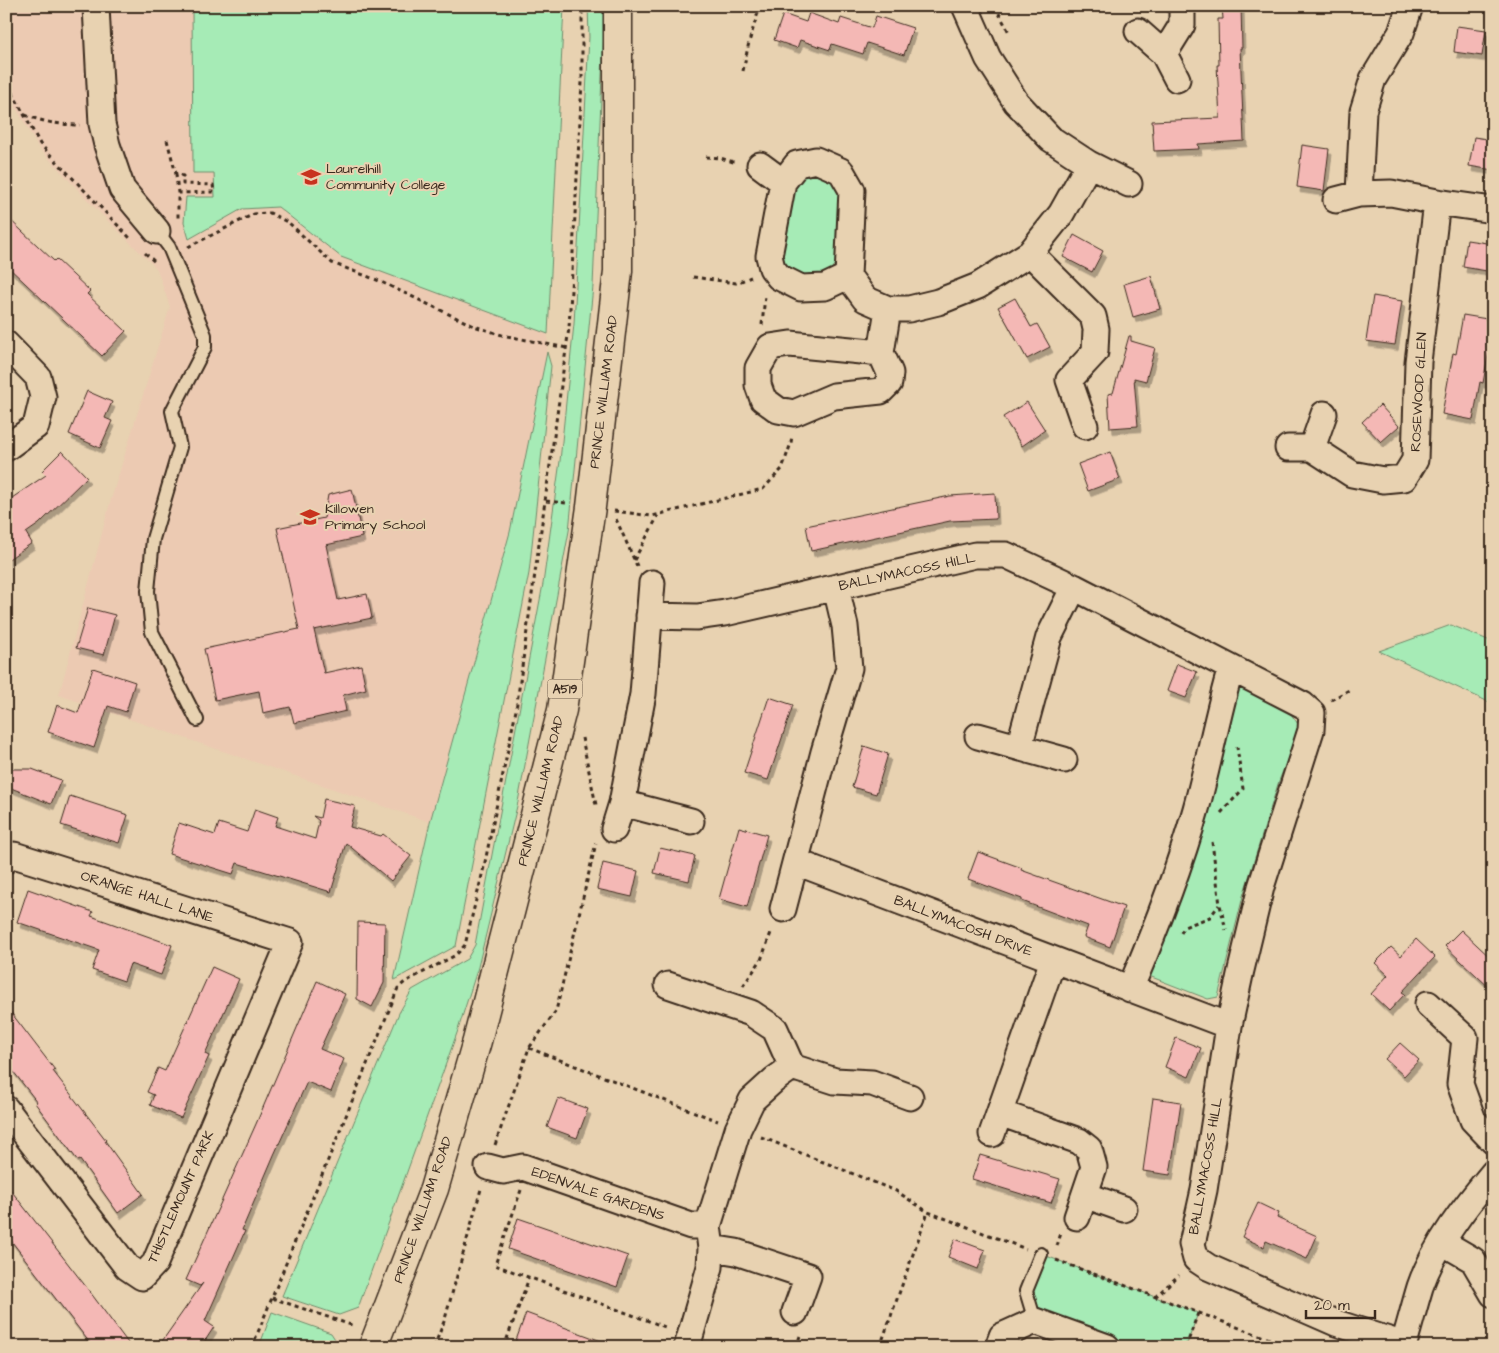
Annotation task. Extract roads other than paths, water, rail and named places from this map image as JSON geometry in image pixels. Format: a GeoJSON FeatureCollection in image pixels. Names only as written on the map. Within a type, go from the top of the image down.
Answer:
{"type":"FeatureCollection","features":[{"type":"Feature","properties":{"kind":"main road","name":"PRINCE WILLIAM ROAD"},"geometry":{"type":"LineString","coordinates":[[373,1347],[434,1188],[478,1041],[562,710],[591,507],[618,271],[618,6]]}},
{"type":"Feature","properties":{"kind":"street"},"geometry":{"type":"LineString","coordinates":[[96,6],[102,124],[107,145],[122,189],[157,231]]}},
{"type":"Feature","properties":{"kind":"street"},"geometry":{"type":"LineString","coordinates":[[966,6],[988,58],[1016,102],[1051,139],[1089,164],[1129,184]]}},
{"type":"Feature","properties":{"kind":"street"},"geometry":{"type":"LineString","coordinates":[[1164,54],[1182,25],[1182,6]]}},
{"type":"Feature","properties":{"kind":"street"},"geometry":{"type":"LineString","coordinates":[[1410,6],[1401,33],[1373,78],[1363,111],[1348,197],[1390,193],[1493,210]]}},
{"type":"Feature","properties":{"kind":"street"},"geometry":{"type":"LineString","coordinates":[[1138,31],[1164,54],[1177,79]]}},
{"type":"Feature","properties":{"kind":"street"},"geometry":{"type":"LineString","coordinates":[[848,276],[825,287],[801,288],[776,272],[769,256],[783,182],[797,164],[816,160],[841,171],[852,190],[848,276],[865,299],[888,309],[909,309],[938,302],[978,286],[1030,253],[1061,214],[1089,164]]}},
{"type":"Feature","properties":{"kind":"street"},"geometry":{"type":"LineString","coordinates":[[760,165],[783,182]]}},
{"type":"Feature","properties":{"kind":"street","name":"ROSEWOOD GLEN"},"geometry":{"type":"LineString","coordinates":[[1324,414],[1300,448],[1352,474],[1383,480],[1404,478],[1415,460],[1418,362],[1438,202]]}},
{"type":"Feature","properties":{"kind":"street"},"geometry":{"type":"LineString","coordinates":[[1030,253],[1093,316],[1096,329],[1095,352],[1069,380],[1085,426]]}},
{"type":"Feature","properties":{"kind":"street"},"geometry":{"type":"LineString","coordinates":[[881,353],[790,344],[770,346],[758,368],[758,386],[763,399],[770,405],[778,410],[794,414],[834,396],[881,391],[889,383],[890,373],[881,353],[888,309]]}},
{"type":"Feature","properties":{"kind":"street"},"geometry":{"type":"LineString","coordinates":[[6,344],[38,377],[44,397],[36,426],[6,448]]}},
{"type":"Feature","properties":{"kind":"street","name":"BALLYMACOSS HILL"},"geometry":{"type":"LineString","coordinates":[[649,616],[698,616],[726,612],[975,555],[1006,555],[1074,587],[1303,704],[1312,714],[1311,730],[1262,887],[1229,1026],[1204,1190],[1192,1244],[1196,1259],[1208,1267],[1336,1323],[1404,1346]]}},
{"type":"Feature","properties":{"kind":"street"},"geometry":{"type":"LineString","coordinates":[[603,825],[622,802],[643,694],[652,584]]}},
{"type":"Feature","properties":{"kind":"street"},"geometry":{"type":"LineString","coordinates":[[1019,748],[1049,637],[1074,587]]}},
{"type":"Feature","properties":{"kind":"street"},"geometry":{"type":"LineString","coordinates":[[783,909],[824,752],[849,668],[845,626],[836,588]]}},
{"type":"Feature","properties":{"kind":"street"},"geometry":{"type":"LineString","coordinates":[[1229,1026],[1130,989],[1173,879],[1196,810],[1222,697],[1232,668]]}},
{"type":"Feature","properties":{"kind":"street"},"geometry":{"type":"LineString","coordinates":[[978,736],[1064,760]]}},
{"type":"Feature","properties":{"kind":"street"},"geometry":{"type":"LineString","coordinates":[[622,802],[691,821]]}},
{"type":"Feature","properties":{"kind":"street","name":"ORANGE HALL LANE"},"geometry":{"type":"LineString","coordinates":[[6,860],[14,855],[290,942]]}},
{"type":"Feature","properties":{"kind":"street","name":"BALLYMACOSH DRIVE"},"geometry":{"type":"LineString","coordinates":[[796,862],[1130,989]]}},
{"type":"Feature","properties":{"kind":"street","name":"THISTLEMOUNT PARK"},"geometry":{"type":"LineString","coordinates":[[6,1109],[127,1268],[142,1277],[155,1263],[290,942]]}},
{"type":"Feature","properties":{"kind":"street"},"geometry":{"type":"LineString","coordinates":[[1053,960],[996,1123],[1079,1140],[1089,1149],[1094,1167],[1081,1206],[1124,1209]]}},
{"type":"Feature","properties":{"kind":"street"},"geometry":{"type":"LineString","coordinates":[[668,985],[751,1013],[775,1029],[792,1066],[835,1081],[872,1083],[910,1098]]}},
{"type":"Feature","properties":{"kind":"street"},"geometry":{"type":"LineString","coordinates":[[1428,1004],[1465,1038],[1460,1084],[1473,1120],[1493,1141]]}},
{"type":"Feature","properties":{"kind":"street"},"geometry":{"type":"LineString","coordinates":[[688,1341],[710,1266],[710,1237],[720,1184],[738,1129],[752,1100],[792,1066]]}},
{"type":"Feature","properties":{"kind":"street","name":"EDENVALE GARDENS"},"geometry":{"type":"LineString","coordinates":[[488,1167],[503,1171],[522,1167],[528,1169],[691,1226],[736,1252],[808,1276],[795,1312]]}},
{"type":"Feature","properties":{"kind":"street"},"geometry":{"type":"LineString","coordinates":[[1404,1346],[1421,1285],[1442,1242],[1468,1202],[1493,1172]]}},
{"type":"Feature","properties":{"kind":"street"},"geometry":{"type":"LineString","coordinates":[[1442,1242],[1472,1260],[1493,1294]]}},
{"type":"Feature","properties":{"kind":"street"},"geometry":{"type":"LineString","coordinates":[[998,1347],[1002,1336],[1035,1321],[1107,1347]]}},
{"type":"Feature","properties":{"kind":"lane"},"geometry":{"type":"LineString","coordinates":[[157,231],[169,247],[205,334],[205,347],[172,411],[180,447],[153,539],[148,591],[152,632],[197,720]]}},
{"type":"Feature","properties":{"kind":"lane"},"geometry":{"type":"LineString","coordinates":[[1035,1321],[1026,1291],[1040,1254]]}},
{"type":"Feature","properties":{"kind":"place","name":"Laurelhill Community College"},"geometry":{"type":"Point","coordinates":[311,177]}},
{"type":"Feature","properties":{"kind":"place","name":"Killowen Primary School"},"geometry":{"type":"Point","coordinates":[310,517]}}]}
